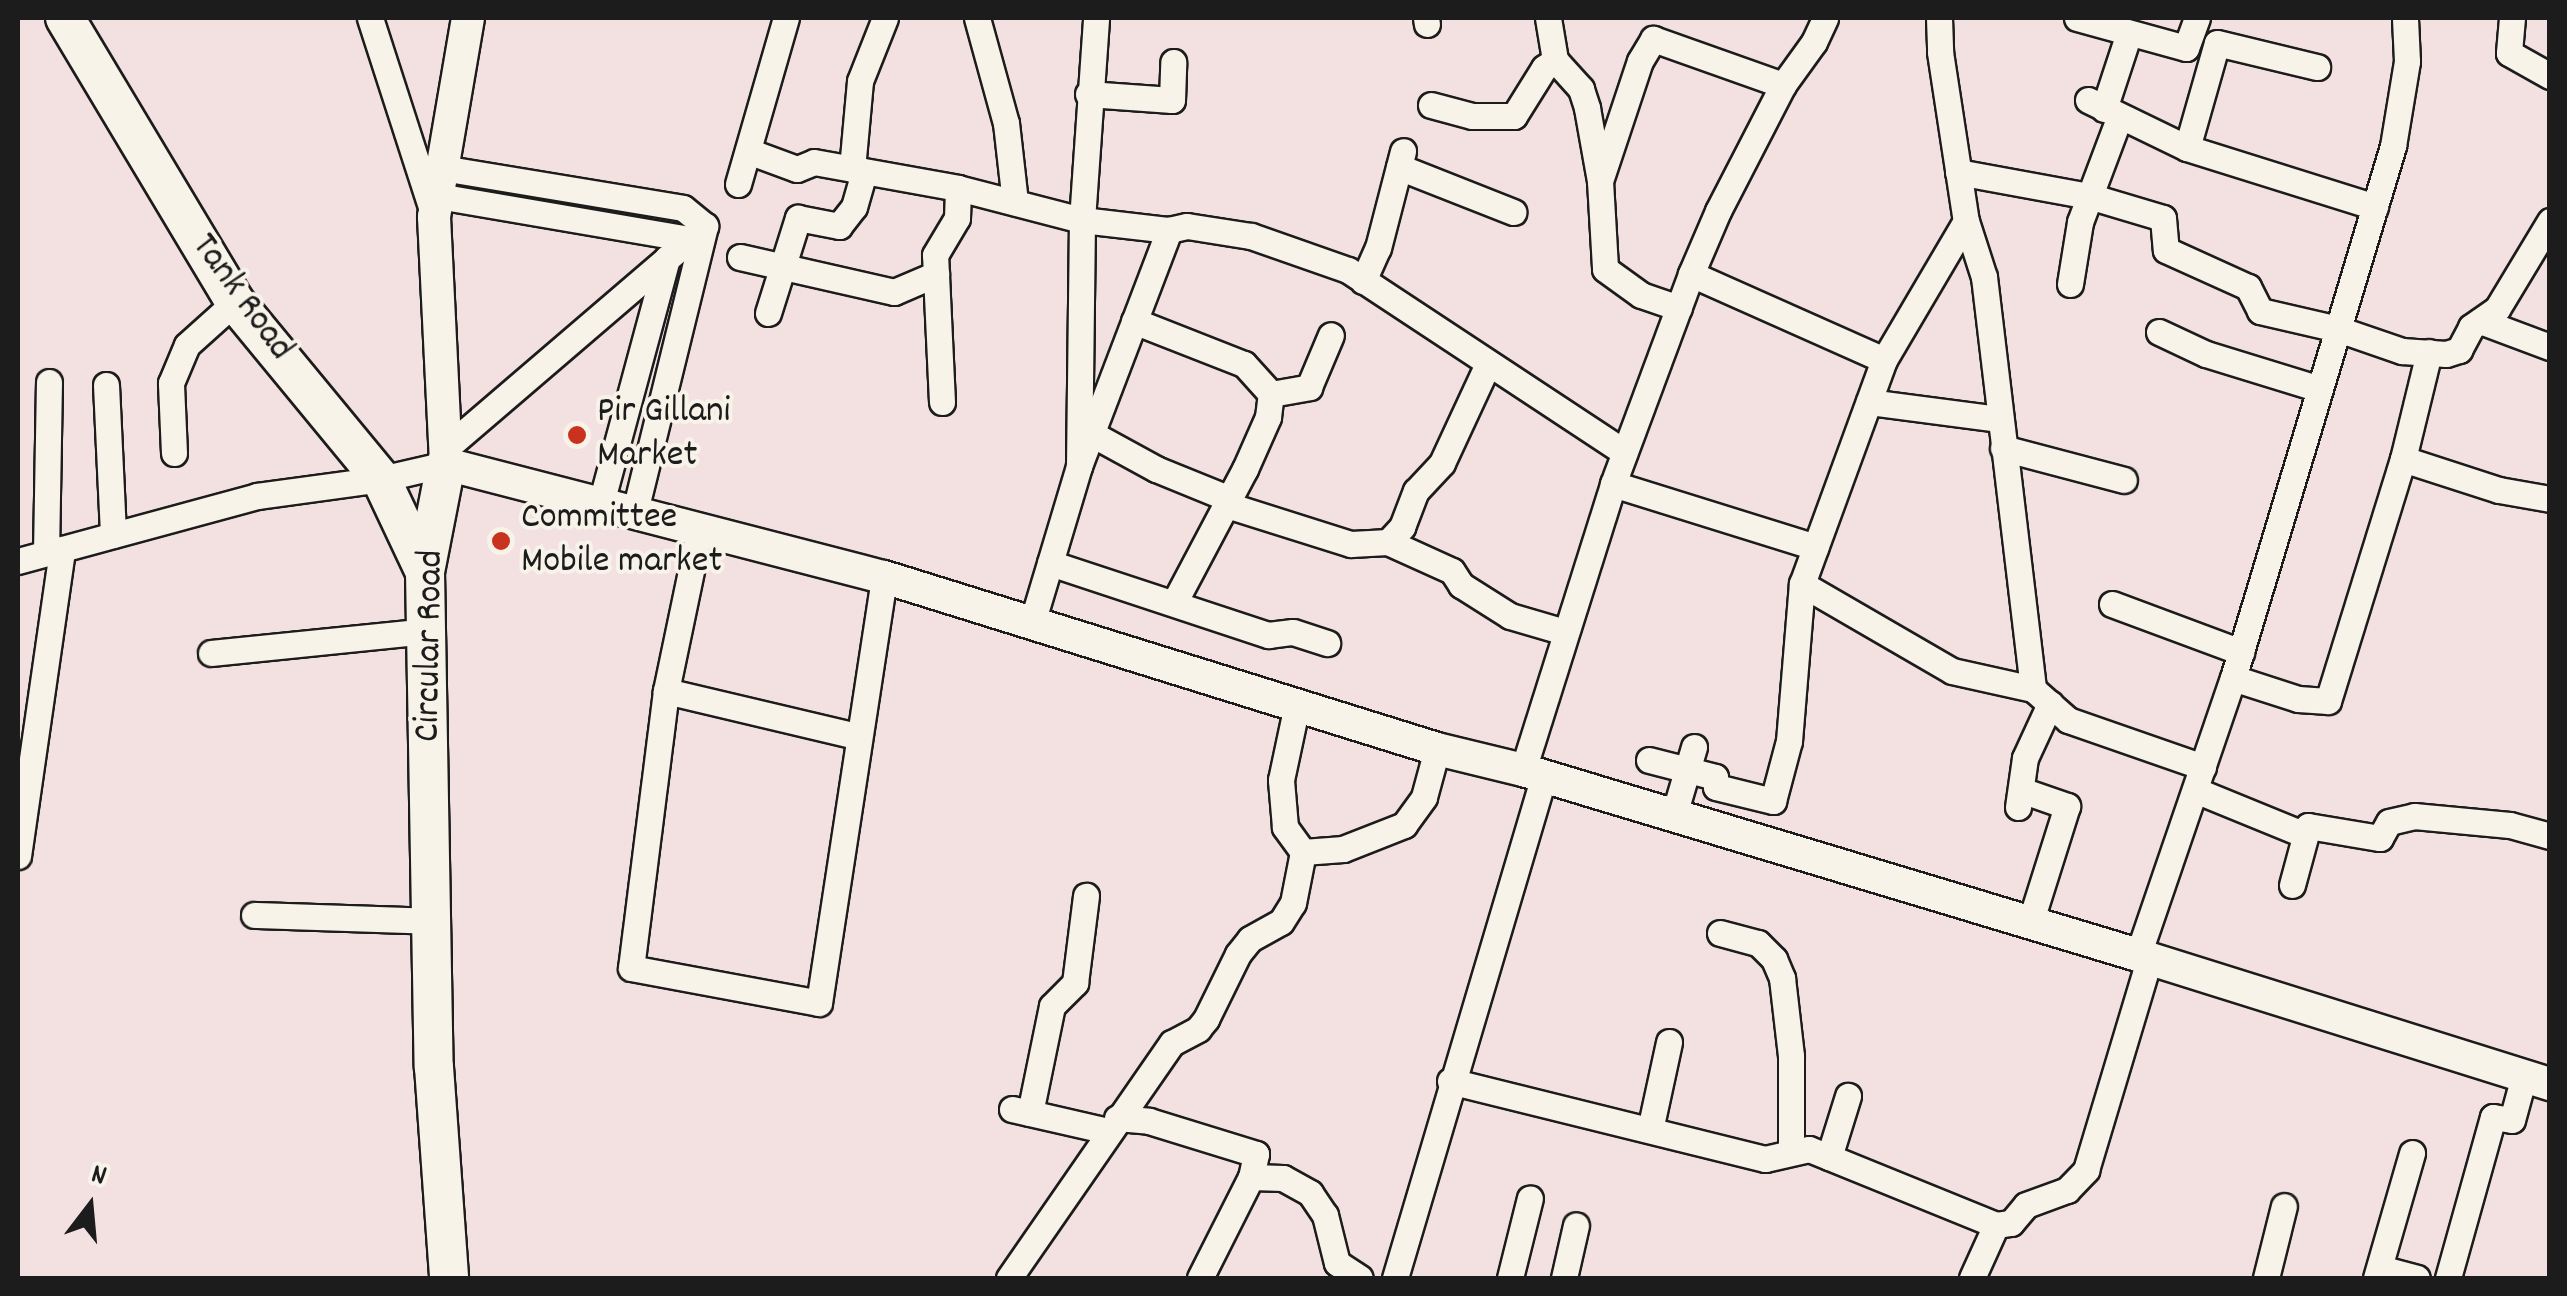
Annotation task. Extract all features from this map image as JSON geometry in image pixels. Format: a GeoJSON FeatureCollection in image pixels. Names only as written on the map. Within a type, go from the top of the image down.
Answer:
{"type":"FeatureCollection","features":[{"type":"Feature","properties":{"kind":"highway","name":"Tank Road"},"geometry":{"type":"LineString","coordinates":[[64,18],[235,302],[381,479],[425,572]]}},
{"type":"Feature","properties":{"kind":"highway","name":"Circular Road"},"geometry":{"type":"LineString","coordinates":[[446,456],[425,572],[434,1067],[449,1278]]}},
{"type":"Feature","properties":{"kind":"main road","name":"Circular Road"},"geometry":{"type":"LineString","coordinates":[[446,456],[438,194],[468,18]]}},
{"type":"Feature","properties":{"kind":"main road"},"geometry":{"type":"LineString","coordinates":[[446,456],[601,503],[884,577],[1437,749],[1533,774],[2542,1078]]}},
{"type":"Feature","properties":{"kind":"street"},"geometry":{"type":"LineString","coordinates":[[370,18],[438,194],[697,232]]}},
{"type":"Feature","properties":{"kind":"street"},"geometry":{"type":"LineString","coordinates":[[738,184],[786,18]]}},
{"type":"Feature","properties":{"kind":"street"},"geometry":{"type":"LineString","coordinates":[[768,313],[798,218],[839,226],[854,206],[860,81],[884,18]]}},
{"type":"Feature","properties":{"kind":"street"},"geometry":{"type":"LineString","coordinates":[[977,18],[1006,123],[1015,202]]}},
{"type":"Feature","properties":{"kind":"street"},"geometry":{"type":"LineString","coordinates":[[1080,466],[1082,220],[1096,18]]}},
{"type":"Feature","properties":{"kind":"street"},"geometry":{"type":"LineString","coordinates":[[1548,18],[1556,60],[1581,89],[1600,181],[1606,269],[1640,295],[1678,308]]}},
{"type":"Feature","properties":{"kind":"street"},"geometry":{"type":"LineString","coordinates":[[1395,1278],[1533,774],[1565,632],[1612,484],[1718,212],[1783,85],[1814,42],[1825,18]]}},
{"type":"Feature","properties":{"kind":"street"},"geometry":{"type":"LineString","coordinates":[[1939,18],[1940,52],[1966,221],[1984,277],[1999,419],[2041,696],[2019,798],[2067,806],[2030,923]]}},
{"type":"Feature","properties":{"kind":"street"},"geometry":{"type":"LineString","coordinates":[[2077,18],[2186,48],[2197,18]]}},
{"type":"Feature","properties":{"kind":"street"},"geometry":{"type":"LineString","coordinates":[[1450,1081],[1764,1158],[1809,1150],[1996,1224],[2011,1223],[2026,1205],[2067,1190],[2086,1170],[2144,957],[2233,678],[2374,207],[2398,112],[2406,61],[2405,18]]}},
{"type":"Feature","properties":{"kind":"street"},"geometry":{"type":"LineString","coordinates":[[2512,18],[2509,54],[2550,76]]}},
{"type":"Feature","properties":{"kind":"street"},"geometry":{"type":"LineString","coordinates":[[2070,284],[2104,109],[2129,33]]}},
{"type":"Feature","properties":{"kind":"street"},"geometry":{"type":"LineString","coordinates":[[1600,181],[1640,61],[1653,39],[1783,85]]}},
{"type":"Feature","properties":{"kind":"street"},"geometry":{"type":"LineString","coordinates":[[2187,148],[2218,43],[2317,68]]}},
{"type":"Feature","properties":{"kind":"street"},"geometry":{"type":"LineString","coordinates":[[1431,105],[1472,116],[1514,116],[1544,68],[1556,60]]}},
{"type":"Feature","properties":{"kind":"street"},"geometry":{"type":"LineString","coordinates":[[1088,94],[1172,100],[1173,62]]}},
{"type":"Feature","properties":{"kind":"street"},"geometry":{"type":"LineString","coordinates":[[2104,109],[2187,148],[2374,207]]}},
{"type":"Feature","properties":{"kind":"street"},"geometry":{"type":"LineString","coordinates":[[748,151],[797,169],[814,162],[958,188],[1082,220],[1168,230],[1188,226],[1250,236],[1348,270],[1487,366],[1624,452]]}},
{"type":"Feature","properties":{"kind":"street"},"geometry":{"type":"LineString","coordinates":[[1363,280],[1378,248],[1401,159],[1513,212]]}},
{"type":"Feature","properties":{"kind":"street"},"geometry":{"type":"LineString","coordinates":[[1958,172],[2089,196],[2163,218],[2166,250],[2248,287],[2260,311],[2338,329],[2402,351],[2446,354],[2459,350],[2471,327],[2497,309],[2550,220]]}},
{"type":"Feature","properties":{"kind":"street"},"geometry":{"type":"LineString","coordinates":[[942,402],[936,255],[957,218],[958,188]]}},
{"type":"Feature","properties":{"kind":"street"},"geometry":{"type":"LineString","coordinates":[[1649,760],[1691,759],[1714,777],[1716,786],[1772,801],[1789,741],[1802,584],[1884,360],[1966,221]]}},
{"type":"Feature","properties":{"kind":"street"},"geometry":{"type":"LineString","coordinates":[[1032,623],[1080,466],[1168,230]]}},
{"type":"Feature","properties":{"kind":"street"},"geometry":{"type":"LineString","coordinates":[[18,561],[257,496],[381,479],[446,456],[697,232]]}},
{"type":"Feature","properties":{"kind":"street"},"geometry":{"type":"LineString","coordinates":[[635,512],[697,232]]}},
{"type":"Feature","properties":{"kind":"street"},"geometry":{"type":"LineString","coordinates":[[740,257],[894,292],[936,274]]}},
{"type":"Feature","properties":{"kind":"street"},"geometry":{"type":"LineString","coordinates":[[601,503],[667,258]]}},
{"type":"Feature","properties":{"kind":"street"},"geometry":{"type":"LineString","coordinates":[[1692,274],[1884,360]]}},
{"type":"Feature","properties":{"kind":"street"},"geometry":{"type":"LineString","coordinates":[[174,453],[171,383],[187,345],[235,302]]}},
{"type":"Feature","properties":{"kind":"street"},"geometry":{"type":"LineString","coordinates":[[1134,321],[1244,364],[1271,394],[1268,417],[1229,502],[1174,603]]}},
{"type":"Feature","properties":{"kind":"street"},"geometry":{"type":"LineString","coordinates":[[2483,322],[2550,347]]}},
{"type":"Feature","properties":{"kind":"street"},"geometry":{"type":"LineString","coordinates":[[2159,332],[2206,354],[2320,389]]}},
{"type":"Feature","properties":{"kind":"street"},"geometry":{"type":"LineString","coordinates":[[1271,394],[1309,388],[1330,335]]}},
{"type":"Feature","properties":{"kind":"street"},"geometry":{"type":"LineString","coordinates":[[2233,678],[2298,699],[2328,701],[2403,459],[2430,352]]}},
{"type":"Feature","properties":{"kind":"street"},"geometry":{"type":"LineString","coordinates":[[1388,542],[1402,527],[1416,491],[1442,462],[1487,366]]}},
{"type":"Feature","properties":{"kind":"street"},"geometry":{"type":"LineString","coordinates":[[18,856],[54,551],[49,382]]}},
{"type":"Feature","properties":{"kind":"street"},"geometry":{"type":"LineString","coordinates":[[106,385],[113,535]]}},
{"type":"Feature","properties":{"kind":"street"},"geometry":{"type":"LineString","coordinates":[[1869,402],[1999,419]]}},
{"type":"Feature","properties":{"kind":"street"},"geometry":{"type":"LineString","coordinates":[[1092,434],[1229,502],[1351,544],[1388,542],[1452,571],[1461,585],[1510,616],[1565,632]]}},
{"type":"Feature","properties":{"kind":"street"},"geometry":{"type":"LineString","coordinates":[[2004,448],[2124,480]]}},
{"type":"Feature","properties":{"kind":"street"},"geometry":{"type":"LineString","coordinates":[[2403,459],[2499,490],[2550,499]]}},
{"type":"Feature","properties":{"kind":"street"},"geometry":{"type":"LineString","coordinates":[[1612,484],[1815,547]]}},
{"type":"Feature","properties":{"kind":"street"},"geometry":{"type":"LineString","coordinates":[[700,528],[666,691],[632,968],[820,1003],[857,736],[884,577]]}},
{"type":"Feature","properties":{"kind":"street"},"geometry":{"type":"LineString","coordinates":[[1050,564],[1268,635],[1292,632],[1327,643]]}},
{"type":"Feature","properties":{"kind":"street"},"geometry":{"type":"LineString","coordinates":[[1802,584],[1952,671],[2041,696],[2068,720],[2199,778],[2305,835]]}},
{"type":"Feature","properties":{"kind":"street"},"geometry":{"type":"LineString","coordinates":[[2112,604],[2240,652]]}},
{"type":"Feature","properties":{"kind":"street"},"geometry":{"type":"LineString","coordinates":[[211,653],[426,632]]}},
{"type":"Feature","properties":{"kind":"street"},"geometry":{"type":"LineString","coordinates":[[666,691],[857,736]]}},
{"type":"Feature","properties":{"kind":"street"},"geometry":{"type":"LineString","coordinates":[[1008,1278],[1112,1124],[1172,1044],[1198,1029],[1206,1019],[1250,939],[1280,922],[1293,903],[1303,852],[1285,827],[1281,780],[1297,705]]}},
{"type":"Feature","properties":{"kind":"street"},"geometry":{"type":"LineString","coordinates":[[1303,852],[1343,849],[1404,826],[1424,797],[1437,749]]}},
{"type":"Feature","properties":{"kind":"street"},"geometry":{"type":"LineString","coordinates":[[1673,818],[1691,759]]}},
{"type":"Feature","properties":{"kind":"street"},"geometry":{"type":"LineString","coordinates":[[1742,839],[1753,796]]}},
{"type":"Feature","properties":{"kind":"street"},"geometry":{"type":"LineString","coordinates":[[2292,885],[2308,826],[2380,838],[2389,822],[2414,816],[2510,826],[2550,836]]}},
{"type":"Feature","properties":{"kind":"street"},"geometry":{"type":"LineString","coordinates":[[1086,896],[1075,983],[1052,1006],[1021,1111],[1112,1124],[1149,1121],[1256,1154],[1250,1177],[1200,1278]]}},
{"type":"Feature","properties":{"kind":"street"},"geometry":{"type":"LineString","coordinates":[[254,915],[432,921]]}},
{"type":"Feature","properties":{"kind":"street"},"geometry":{"type":"LineString","coordinates":[[1720,933],[1758,944],[1774,959],[1782,978],[1791,1056],[1791,1151]]}},
{"type":"Feature","properties":{"kind":"street"},"geometry":{"type":"LineString","coordinates":[[1650,1130],[1669,1042]]}},
{"type":"Feature","properties":{"kind":"street"},"geometry":{"type":"LineString","coordinates":[[2448,1278],[2493,1118],[2512,1120],[2542,1078]]}},
{"type":"Feature","properties":{"kind":"street"},"geometry":{"type":"LineString","coordinates":[[1830,1157],[1848,1096]]}},
{"type":"Feature","properties":{"kind":"street"},"geometry":{"type":"LineString","coordinates":[[2412,1153],[2382,1245],[2378,1273],[2417,1278]]}},
{"type":"Feature","properties":{"kind":"street"},"geometry":{"type":"LineString","coordinates":[[1250,1177],[1283,1178],[1310,1193],[1325,1215],[1337,1263],[1360,1278]]}},
{"type":"Feature","properties":{"kind":"street"},"geometry":{"type":"LineString","coordinates":[[1510,1278],[1530,1198]]}},
{"type":"Feature","properties":{"kind":"street"},"geometry":{"type":"LineString","coordinates":[[2266,1278],[2284,1206]]}},
{"type":"Feature","properties":{"kind":"street"},"geometry":{"type":"LineString","coordinates":[[1972,1278],[1996,1224]]}},
{"type":"Feature","properties":{"kind":"street"},"geometry":{"type":"LineString","coordinates":[[1564,1278],[1576,1225]]}},
{"type":"Feature","properties":{"kind":"place","name":"Pir Gillani Market"},"geometry":{"type":"Point","coordinates":[577,435]}},
{"type":"Feature","properties":{"kind":"place","name":"Committee Mobile market"},"geometry":{"type":"Point","coordinates":[501,541]}}]}
